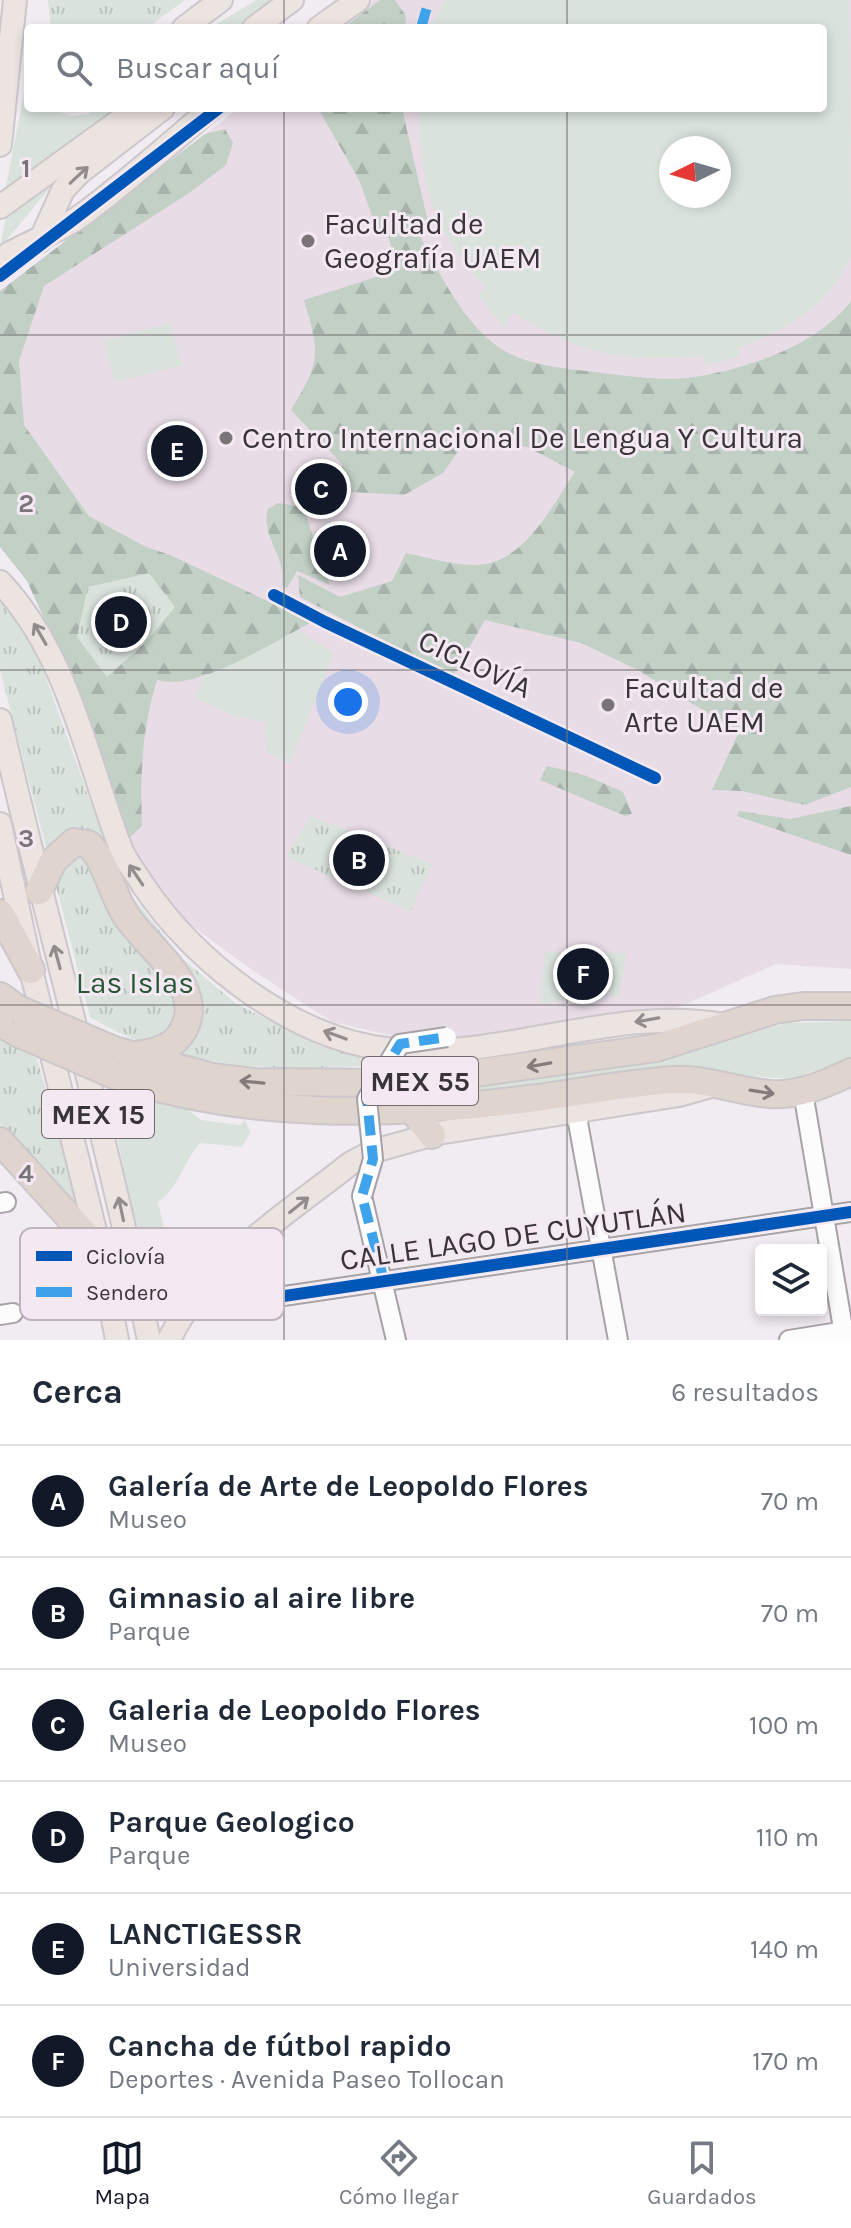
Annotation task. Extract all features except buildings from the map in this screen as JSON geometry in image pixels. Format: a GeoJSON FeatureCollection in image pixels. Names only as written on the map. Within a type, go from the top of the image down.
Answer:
{"type":"FeatureCollection","features":[{"type":"Feature","properties":{"kind":"highway"},"geometry":{"type":"LineString","coordinates":[[39,891],[60,852],[74,842],[88,844],[101,861],[112,892],[133,928],[182,985],[189,1013],[181,1035],[167,1047],[120,1060]]}},
{"type":"Feature","properties":{"kind":"highway"},"geometry":{"type":"LineString","coordinates":[[0,913],[31,970]]}},
{"type":"Feature","properties":{"kind":"highway","name":"MEX 55"},"geometry":{"type":"LineString","coordinates":[[10,1016],[120,1060],[212,1077],[254,1082],[403,1083],[656,1048],[724,1025],[803,1006],[850,1006]]}},
{"type":"Feature","properties":{"kind":"highway","name":"MEX 55"},"geometry":{"type":"LineString","coordinates":[[120,1060],[162,1091],[283,1109],[413,1111],[669,1080],[722,1083],[771,1094],[803,1092],[851,1072]]}},
{"type":"Feature","properties":{"kind":"highway"},"geometry":{"type":"LineString","coordinates":[[413,1111],[432,1135]]}},
{"type":"Feature","properties":{"kind":"highway"},"geometry":{"type":"LineString","coordinates":[[0,1141],[79,1228]]}},
{"type":"Feature","properties":{"kind":"main road"},"geometry":{"type":"LineString","coordinates":[[189,24],[221,0]]}},
{"type":"Feature","properties":{"kind":"main road"},"geometry":{"type":"LineString","coordinates":[[259,24],[292,0]]}},
{"type":"Feature","properties":{"kind":"main road"},"geometry":{"type":"LineString","coordinates":[[325,24],[358,0]]}},
{"type":"Feature","properties":{"kind":"main road"},"geometry":{"type":"LineString","coordinates":[[16,6],[24,39]]}},
{"type":"Feature","properties":{"kind":"main road"},"geometry":{"type":"LineString","coordinates":[[0,145],[16,6]]}},
{"type":"Feature","properties":{"kind":"main road"},"geometry":{"type":"LineString","coordinates":[[0,207],[131,112]]}},
{"type":"Feature","properties":{"kind":"main road"},"geometry":{"type":"LineString","coordinates":[[40,241],[63,190],[79,173],[158,112]]}},
{"type":"Feature","properties":{"kind":"main road"},"geometry":{"type":"LineString","coordinates":[[0,259],[18,248],[40,241],[81,216],[207,112]]}},
{"type":"Feature","properties":{"kind":"main road"},"geometry":{"type":"LineString","coordinates":[[0,582],[23,606],[50,651],[93,761],[122,852],[130,866],[182,937],[235,982],[268,1003],[334,1035],[393,1050],[533,1039],[660,1018],[724,1025]]}},
{"type":"Feature","properties":{"kind":"main road","name":"MEX 15"},"geometry":{"type":"LineString","coordinates":[[0,720],[39,891],[108,1152],[125,1228]]}},
{"type":"Feature","properties":{"kind":"main road","name":"MEX 15"},"geometry":{"type":"LineString","coordinates":[[0,824],[31,970],[94,1228]]}},
{"type":"Feature","properties":{"kind":"main road"},"geometry":{"type":"LineString","coordinates":[[270,1228],[351,1163],[374,1151],[432,1135],[679,1095],[722,1083]]}},
{"type":"Feature","properties":{"kind":"main road","name":"MEX 15"},"geometry":{"type":"LineString","coordinates":[[113,1320],[117,1340]]}},
{"type":"Feature","properties":{"kind":"main road","name":"MEX 15"},"geometry":{"type":"LineString","coordinates":[[145,1320],[149,1340]]}},
{"type":"Feature","properties":{"kind":"main road"},"geometry":{"type":"LineString","coordinates":[[169,1340],[179,1320]]}},
{"type":"Feature","properties":{"kind":"street"},"geometry":{"type":"LineString","coordinates":[[396,1340],[362,1196],[373,1159],[367,1099],[400,1044],[447,1037]]}},
{"type":"Feature","properties":{"kind":"street"},"geometry":{"type":"LineString","coordinates":[[789,1340],[846,1334],[803,1092]]}},
{"type":"Feature","properties":{"kind":"street"},"geometry":{"type":"LineString","coordinates":[[576,1112],[618,1340]]}},
{"type":"Feature","properties":{"kind":"street","name":"CALLE LAGO DE CUYUTLÁN"},"geometry":{"type":"LineString","coordinates":[[284,1296],[851,1212]]}},
{"type":"Feature","properties":{"kind":"shaded area"},"geometry":{"type":"Polygon","coordinates":[[[373,0],[851,0],[851,969],[776,964],[668,1012],[448,1039],[402,1038],[332,1022],[249,968],[187,922],[150,878],[132,846],[85,708],[27,581],[0,291],[234,112],[827,112],[827,24],[341,24],[373,0]]]}},
{"type":"Feature","properties":{"kind":"green space"},"geometry":{"type":"Polygon","coordinates":[[[48,0],[185,0],[152,24],[51,24],[48,0]]]}},
{"type":"Feature","properties":{"kind":"green space"},"geometry":{"type":"Polygon","coordinates":[[[257,0],[274,0],[241,24],[217,24],[257,0]]]}},
{"type":"Feature","properties":{"kind":"green space"},"geometry":{"type":"Polygon","coordinates":[[[380,0],[395,0],[406,16],[405,24],[348,24],[380,0]]]}},
{"type":"Feature","properties":{"kind":"green space"},"geometry":{"type":"Polygon","coordinates":[[[446,0],[849,0],[851,256],[831,289],[819,302],[789,324],[738,348],[739,357],[706,365],[703,356],[650,358],[604,353],[560,338],[513,312],[503,327],[479,296],[485,287],[451,243],[427,185],[417,112],[827,112],[827,24],[431,24],[446,0]]]}},
{"type":"Feature","properties":{"kind":"green space"},"geometry":{"type":"Polygon","coordinates":[[[24,93],[24,112],[60,112],[71,116],[121,112],[4,197],[24,93]]]}},
{"type":"Feature","properties":{"kind":"green space"},"geometry":{"type":"Polygon","coordinates":[[[320,112],[403,112],[427,218],[421,238],[436,266],[452,295],[481,333],[514,356],[538,363],[644,378],[701,376],[762,360],[803,341],[821,330],[851,301],[851,787],[805,805],[742,791],[712,790],[739,732],[636,669],[581,643],[485,620],[453,676],[300,597],[298,575],[340,597],[392,581],[406,553],[466,565],[501,559],[527,540],[575,472],[527,447],[469,436],[443,473],[404,495],[351,492],[337,474],[343,465],[291,410],[308,380],[315,357],[304,300],[398,270],[389,239],[374,221],[360,182],[320,112]]]}},
{"type":"Feature","properties":{"kind":"green space"},"geometry":{"type":"Polygon","coordinates":[[[225,129],[233,143],[226,165],[189,193],[44,286],[19,361],[24,425],[89,516],[144,546],[170,555],[312,622],[214,672],[174,682],[157,680],[143,752],[142,826],[130,837],[85,708],[27,581],[0,547],[0,291],[205,134],[225,129]]]}},
{"type":"Feature","properties":{"kind":"green space"},"geometry":{"type":"Polygon","coordinates":[[[101,145],[49,189],[0,248],[6,216],[101,145]]]}},
{"type":"Feature","properties":{"kind":"green space"},"geometry":{"type":"Polygon","coordinates":[[[170,323],[182,365],[115,382],[104,341],[170,323]]]}},
{"type":"Feature","properties":{"kind":"green space"},"geometry":{"type":"Polygon","coordinates":[[[278,503],[303,507],[330,585],[297,571],[287,588],[282,585],[281,565],[270,538],[267,519],[268,509],[278,503]]]}},
{"type":"Feature","properties":{"kind":"green space"},"geometry":{"type":"Polygon","coordinates":[[[149,573],[175,607],[145,643],[107,677],[77,637],[88,587],[149,573]]]}},
{"type":"Feature","properties":{"kind":"green space","name":"Las Islas"},"geometry":{"type":"Polygon","coordinates":[[[0,593],[27,625],[94,812],[131,895],[182,958],[235,1003],[318,1045],[392,1064],[275,1067],[199,1059],[125,1035],[90,1017],[0,670],[0,593]]]}},
{"type":"Feature","properties":{"kind":"green space"},"geometry":{"type":"Polygon","coordinates":[[[297,630],[334,653],[290,763],[266,752],[265,722],[235,716],[195,698],[202,678],[297,630]]]}},
{"type":"Feature","properties":{"kind":"green space"},"geometry":{"type":"Polygon","coordinates":[[[547,766],[584,775],[623,792],[632,814],[625,816],[540,780],[547,766]]]}},
{"type":"Feature","properties":{"kind":"green space"},"geometry":{"type":"Polygon","coordinates":[[[851,806],[851,855],[737,816],[739,811],[790,819],[851,806]]]}},
{"type":"Feature","properties":{"kind":"green space"},"geometry":{"type":"Polygon","coordinates":[[[311,816],[432,864],[411,911],[286,857],[311,816]]]}},
{"type":"Feature","properties":{"kind":"green space"},"geometry":{"type":"Polygon","coordinates":[[[545,952],[627,953],[619,995],[540,1003],[545,952]]]}},
{"type":"Feature","properties":{"kind":"green space"},"geometry":{"type":"Polygon","coordinates":[[[851,1021],[851,1058],[792,1079],[684,1072],[336,1108],[283,1094],[676,1055],[787,1023],[851,1021]]]}},
{"type":"Feature","properties":{"kind":"green space"},"geometry":{"type":"Polygon","coordinates":[[[0,1037],[37,1059],[79,1207],[24,1154],[0,1124],[0,1037]]]}},
{"type":"Feature","properties":{"kind":"green space"},"geometry":{"type":"Polygon","coordinates":[[[106,1082],[188,1110],[201,1120],[240,1125],[245,1120],[250,1133],[242,1147],[200,1143],[176,1182],[158,1202],[164,1228],[135,1228],[106,1082]]]}},
{"type":"Feature","properties":{"kind":"marked path"},"geometry":{"type":"LineString","coordinates":[[422,24],[429,0]]}},
{"type":"Feature","properties":{"kind":"marked path"},"geometry":{"type":"LineString","coordinates":[[384,1281],[362,1196],[373,1159],[367,1099],[400,1044],[447,1037]]}},
{"type":"Feature","properties":{"kind":"cycle path"},"geometry":{"type":"LineString","coordinates":[[0,276],[214,112]]}},
{"type":"Feature","properties":{"kind":"cycle path","name":"CICLOVÍA"},"geometry":{"type":"LineString","coordinates":[[274,595],[655,778]]}},
{"type":"Feature","properties":{"kind":"cycle path"},"geometry":{"type":"LineString","coordinates":[[284,1296],[851,1212]]}},
{"type":"Feature","properties":{"kind":"place","name":"Facultad de Geografía UAEM"},"geometry":{"type":"Point","coordinates":[308,241]}},
{"type":"Feature","properties":{"kind":"place","name":"Centro Internacional De Lengua Y Cultura"},"geometry":{"type":"Point","coordinates":[226,438]}},
{"type":"Feature","properties":{"kind":"place","name":"LANCTIGESSR"},"geometry":{"type":"Point","coordinates":[177,451]}},
{"type":"Feature","properties":{"kind":"place","name":"Galeria de Leopoldo Flores"},"geometry":{"type":"Point","coordinates":[321,489]}},
{"type":"Feature","properties":{"kind":"place","name":"Galería de Arte de Leopoldo Flores"},"geometry":{"type":"Point","coordinates":[340,551]}},
{"type":"Feature","properties":{"kind":"place","name":"Parque Geologico"},"geometry":{"type":"Point","coordinates":[121,622]}},
{"type":"Feature","properties":{"kind":"place","name":"Facultad de Arte UAEM"},"geometry":{"type":"Point","coordinates":[608,705]}},
{"type":"Feature","properties":{"kind":"place","name":"Gimnasio al aire libre"},"geometry":{"type":"Point","coordinates":[359,860]}},
{"type":"Feature","properties":{"kind":"place","name":"Cancha de fútbol rapido"},"geometry":{"type":"Point","coordinates":[583,974]}}]}
